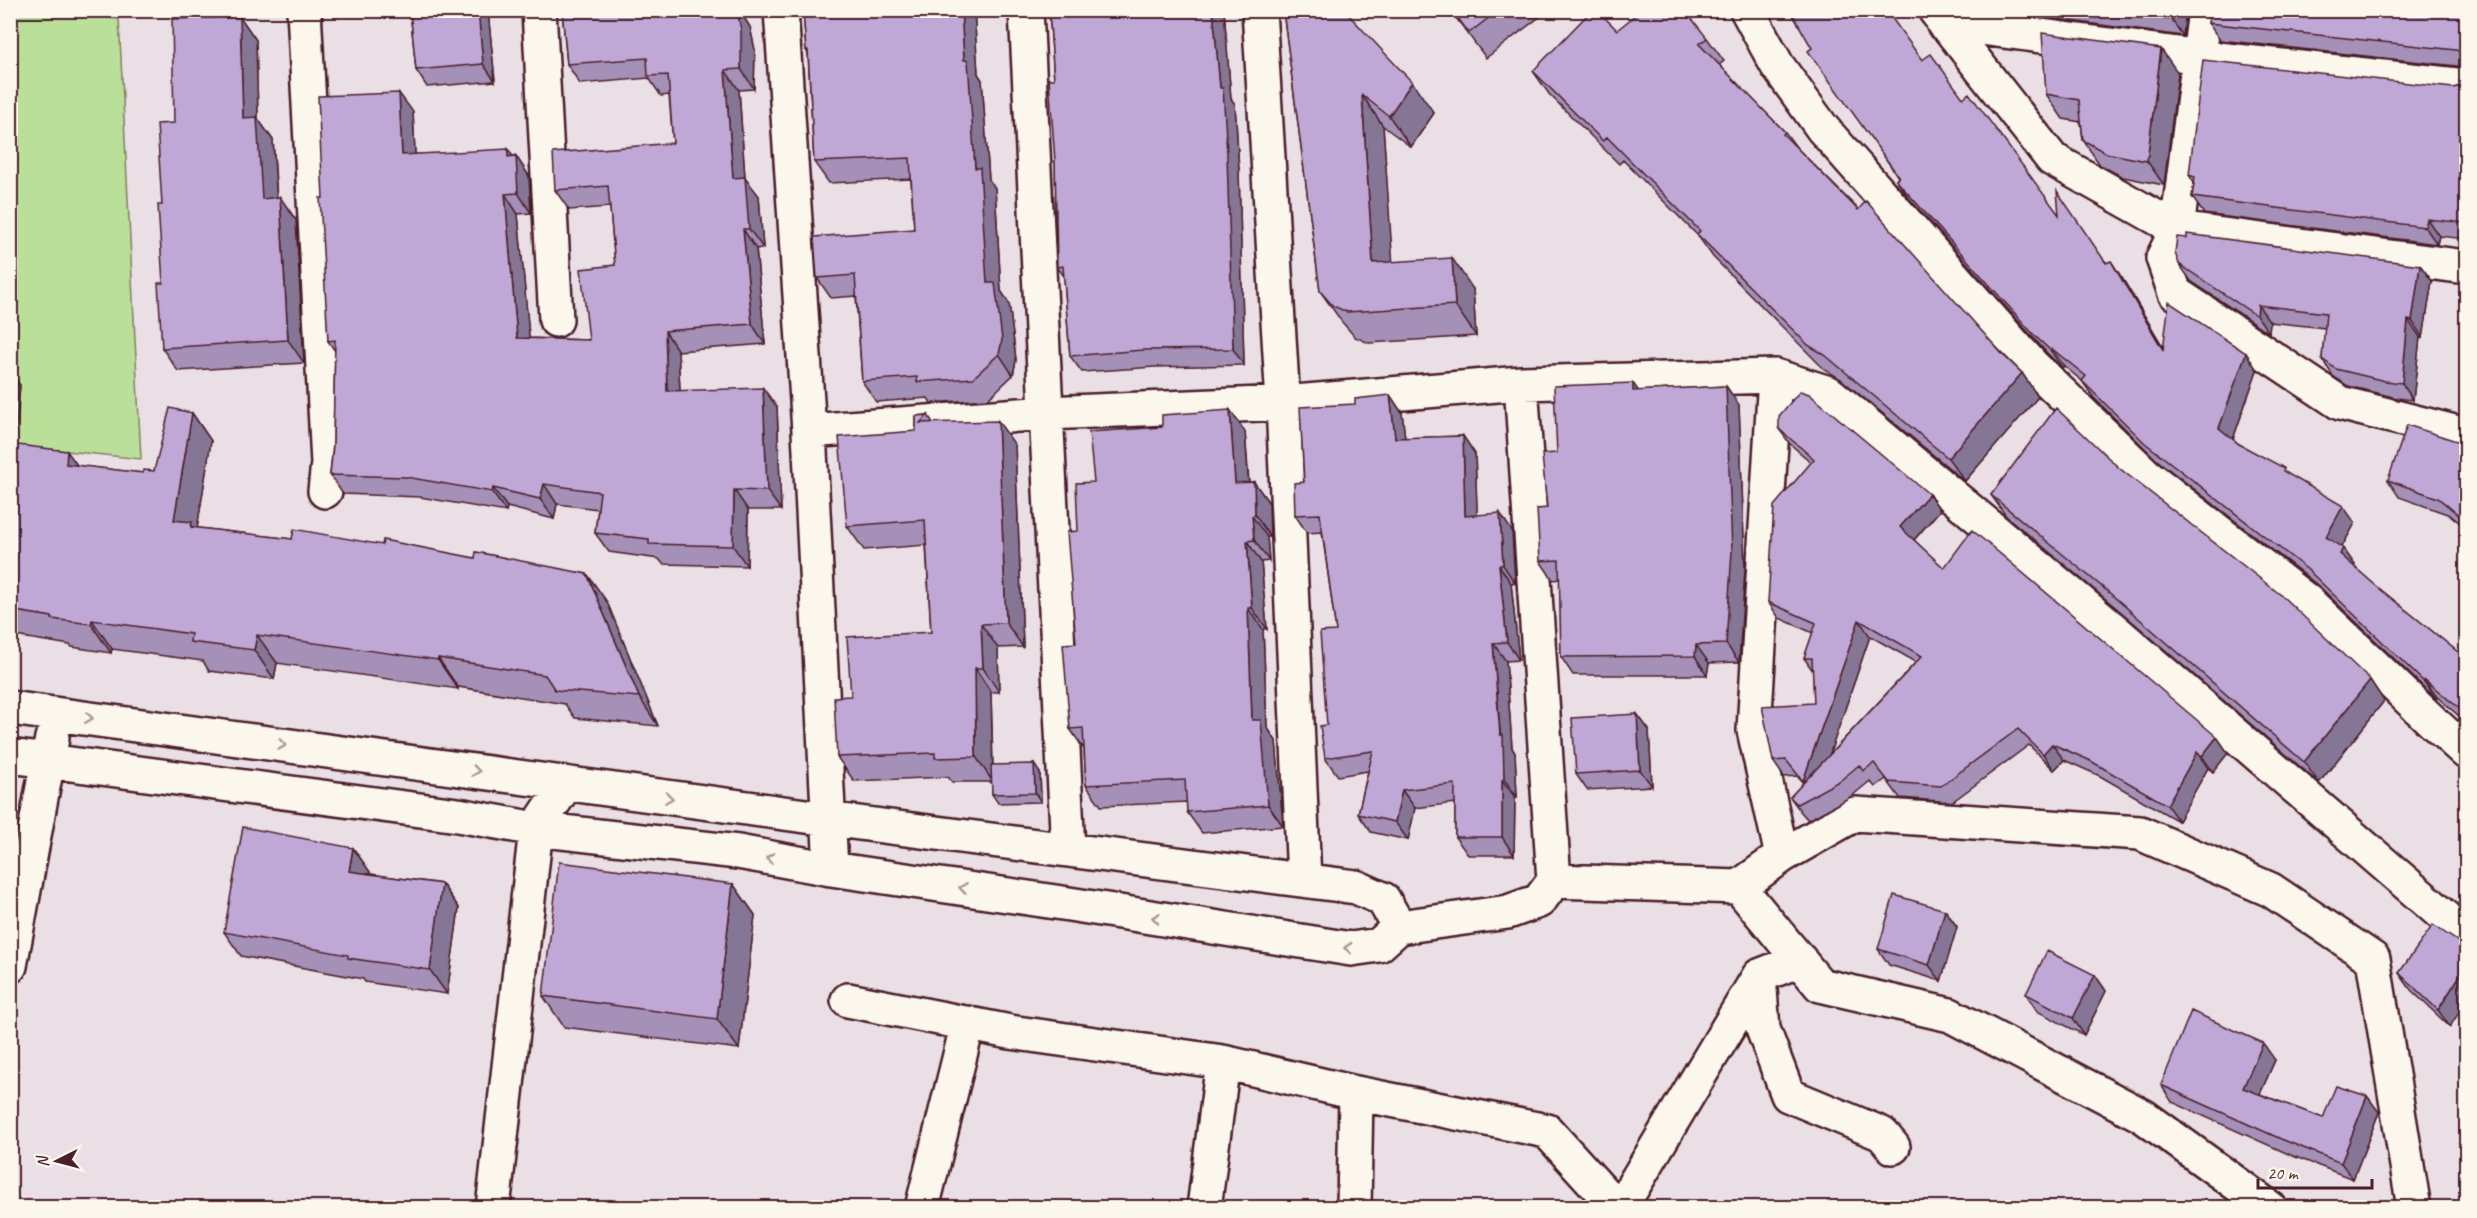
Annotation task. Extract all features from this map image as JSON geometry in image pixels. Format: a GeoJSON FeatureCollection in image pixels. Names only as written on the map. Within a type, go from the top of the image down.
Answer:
{"type":"FeatureCollection","features":[{"type":"Feature","properties":{"kind":"street"},"geometry":{"type":"LineString","coordinates":[[304,10],[328,463],[325,491]]}},
{"type":"Feature","properties":{"kind":"street"},"geometry":{"type":"LineString","coordinates":[[539,10],[556,320]]}},
{"type":"Feature","properties":{"kind":"street"},"geometry":{"type":"LineString","coordinates":[[781,10],[809,431],[831,869]]}},
{"type":"Feature","properties":{"kind":"street"},"geometry":{"type":"LineString","coordinates":[[1026,10],[1068,850]]}},
{"type":"Feature","properties":{"kind":"street"},"geometry":{"type":"LineString","coordinates":[[1259,10],[1283,404],[1304,880]]}},
{"type":"Feature","properties":{"kind":"street"},"geometry":{"type":"LineString","coordinates":[[1747,10],[1777,65],[1823,129],[2033,366],[2145,474],[2308,602],[2466,752]]}},
{"type":"Feature","properties":{"kind":"street"},"geometry":{"type":"LineString","coordinates":[[2205,10],[2177,229],[2163,258],[2175,293],[2340,403],[2466,435]]}},
{"type":"Feature","properties":{"kind":"street"},"geometry":{"type":"LineString","coordinates":[[1939,17],[2200,57],[2466,86]]}},
{"type":"Feature","properties":{"kind":"street"},"geometry":{"type":"LineString","coordinates":[[1939,17],[2052,159],[2177,229],[2466,267]]}},
{"type":"Feature","properties":{"kind":"street"},"geometry":{"type":"LineString","coordinates":[[809,431],[1046,413],[1283,404],[1521,382],[1775,376],[1829,393],[2114,630],[2466,935]]}},
{"type":"Feature","properties":{"kind":"street"},"geometry":{"type":"LineString","coordinates":[[1775,376],[1754,730],[1782,856]]}},
{"type":"Feature","properties":{"kind":"street"},"geometry":{"type":"LineString","coordinates":[[10,756],[446,814],[536,829],[738,852],[831,869],[1351,949],[1379,945],[1399,927],[1508,912],[1539,901],[1554,880],[1521,382]]}},
{"type":"Feature","properties":{"kind":"street"},"geometry":{"type":"LineString","coordinates":[[10,708],[828,819],[1356,887],[1383,899],[1399,927]]}},
{"type":"Feature","properties":{"kind":"street"},"geometry":{"type":"LineString","coordinates":[[10,966],[56,714]]}},
{"type":"Feature","properties":{"kind":"street"},"geometry":{"type":"LineString","coordinates":[[493,1208],[536,829],[566,784]]}},
{"type":"Feature","properties":{"kind":"street"},"geometry":{"type":"LineString","coordinates":[[1554,880],[1739,887],[1782,856],[1855,814],[2140,833],[2271,890],[2373,958],[2414,1208]]}},
{"type":"Feature","properties":{"kind":"street"},"geometry":{"type":"LineString","coordinates":[[1739,887],[1820,985],[1950,1016],[2144,1116],[2270,1208]]}},
{"type":"Feature","properties":{"kind":"street"},"geometry":{"type":"LineString","coordinates":[[848,1000],[1010,1032],[1223,1062],[1356,1093],[1547,1131],[1618,1208],[1759,976],[1800,960]]}},
{"type":"Feature","properties":{"kind":"street"},"geometry":{"type":"LineString","coordinates":[[1759,976],[1763,1029],[1788,1095],[1882,1134],[1893,1147]]}},
{"type":"Feature","properties":{"kind":"street"},"geometry":{"type":"LineString","coordinates":[[922,1208],[968,1023]]}},
{"type":"Feature","properties":{"kind":"street"},"geometry":{"type":"LineString","coordinates":[[1204,1208],[1223,1062]]}},
{"type":"Feature","properties":{"kind":"street"},"geometry":{"type":"LineString","coordinates":[[1354,1208],[1356,1093]]}},
{"type":"Feature","properties":{"kind":"green space"},"geometry":{"type":"Polygon","coordinates":[[[11,11],[45,11],[119,19],[141,459],[11,445],[11,11]]]}},
{"type":"Feature","properties":{"kind":"building"},"geometry":{"type":"Polygon","coordinates":[[[410,10],[478,10],[483,64],[416,70],[410,10]]]}},
{"type":"Feature","properties":{"kind":"building"},"geometry":{"type":"Polygon","coordinates":[[[562,10],[737,10],[741,30],[741,69],[725,70],[733,178],[745,177],[749,229],[743,229],[752,324],[665,331],[667,391],[763,388],[767,491],[734,490],[733,546],[649,544],[649,539],[595,533],[600,492],[544,484],[540,499],[493,488],[492,492],[406,477],[330,475],[333,445],[335,340],[328,341],[320,198],[323,198],[318,96],[399,93],[402,155],[508,149],[508,157],[516,156],[518,193],[505,194],[517,338],[589,340],[581,269],[615,265],[608,186],[555,190],[553,153],[673,143],[668,75],[648,76],[647,58],[567,64],[562,10]]]}},
{"type":"Feature","properties":{"kind":"building"},"geometry":{"type":"Polygon","coordinates":[[[803,10],[961,10],[964,60],[968,60],[975,168],[980,168],[987,283],[995,283],[1002,340],[999,354],[973,378],[917,382],[917,377],[862,381],[855,275],[817,278],[814,237],[914,229],[910,158],[814,162],[808,50],[806,50],[803,10]]]}},
{"type":"Feature","properties":{"kind":"building"},"geometry":{"type":"Polygon","coordinates":[[[1049,10],[1213,10],[1220,88],[1223,88],[1227,154],[1233,349],[1143,350],[1070,356],[1063,266],[1057,267],[1055,161],[1049,79],[1054,79],[1049,10]]]}},
{"type":"Feature","properties":{"kind":"building"},"geometry":{"type":"Polygon","coordinates":[[[1283,10],[1344,10],[1412,82],[1389,116],[1362,95],[1373,263],[1452,258],[1455,305],[1347,312],[1333,306],[1320,291],[1283,10]]]}},
{"type":"Feature","properties":{"kind":"building"},"geometry":{"type":"Polygon","coordinates":[[[1452,10],[1499,10],[1469,33],[1452,10]]]}},
{"type":"Feature","properties":{"kind":"building"},"geometry":{"type":"Polygon","coordinates":[[[1592,10],[1597,10],[1617,30],[1642,10],[1685,10],[1707,38],[1699,44],[1858,210],[1866,201],[2003,355],[2022,373],[1948,458],[1825,355],[1808,345],[1697,234],[1700,231],[1607,137],[1603,141],[1533,71],[1592,10]]]}},
{"type":"Feature","properties":{"kind":"building"},"geometry":{"type":"Polygon","coordinates":[[[1790,10],[1886,10],[1922,60],[1931,54],[1963,98],[1969,93],[2059,215],[2057,191],[2106,263],[2111,261],[2163,350],[2169,302],[2246,353],[2219,428],[2239,444],[2284,468],[2283,471],[2343,506],[2326,537],[2343,548],[2340,554],[2458,652],[2466,643],[2466,711],[2462,707],[2460,709],[2425,680],[2424,682],[2308,570],[2145,443],[2082,381],[2086,376],[2052,349],[2051,351],[2035,336],[1896,180],[1899,177],[1808,51],[1812,48],[1790,10]]]}},
{"type":"Feature","properties":{"kind":"building"},"geometry":{"type":"Polygon","coordinates":[[[2109,10],[2172,10],[2171,19],[2109,10]]]}},
{"type":"Feature","properties":{"kind":"building"},"geometry":{"type":"Polygon","coordinates":[[[2210,10],[2466,10],[2466,56],[2456,50],[2208,23],[2210,10]]]}},
{"type":"Feature","properties":{"kind":"building"},"geometry":{"type":"Polygon","coordinates":[[[240,17],[243,118],[257,117],[262,199],[280,197],[288,340],[162,348],[158,283],[163,283],[158,205],[162,205],[157,124],[174,123],[172,19],[240,17]]]}},
{"type":"Feature","properties":{"kind":"building"},"geometry":{"type":"Polygon","coordinates":[[[2042,33],[2161,49],[2147,161],[2106,153],[2083,140],[2079,100],[2046,94],[2042,33]]]}},
{"type":"Feature","properties":{"kind":"building"},"geometry":{"type":"Polygon","coordinates":[[[2203,60],[2453,88],[2462,86],[2466,82],[2466,223],[2427,219],[2425,227],[2192,197],[2195,177],[2189,175],[2203,60]]]}},
{"type":"Feature","properties":{"kind":"building"},"geometry":{"type":"Polygon","coordinates":[[[2187,234],[2420,265],[2412,321],[2408,320],[2402,383],[2336,369],[2322,359],[2326,313],[2258,305],[2257,316],[2179,264],[2175,253],[2177,237],[2187,238],[2187,234]]]}},
{"type":"Feature","properties":{"kind":"building"},"geometry":{"type":"Polygon","coordinates":[[[10,376],[14,377],[10,412],[10,376]]]}},
{"type":"Feature","properties":{"kind":"building"},"geometry":{"type":"Polygon","coordinates":[[[1633,383],[1633,391],[1726,386],[1732,551],[1726,644],[1696,645],[1695,656],[1561,657],[1559,560],[1540,561],[1537,509],[1547,508],[1542,454],[1557,453],[1554,386],[1633,383]]]}},
{"type":"Feature","properties":{"kind":"building"},"geometry":{"type":"Polygon","coordinates":[[[1800,391],[1809,394],[1929,494],[1900,527],[1944,568],[1972,530],[2217,737],[2202,756],[2197,752],[2167,805],[2089,760],[2052,744],[2043,754],[2018,729],[1941,786],[1889,782],[1874,763],[1863,771],[1859,765],[1841,780],[1797,804],[1790,797],[1922,656],[1859,620],[1803,781],[1786,760],[1773,761],[1762,706],[1814,703],[1812,658],[1804,658],[1816,623],[1768,602],[1774,506],[1814,459],[1779,429],[1779,416],[1800,391]]]}},
{"type":"Feature","properties":{"kind":"building"},"geometry":{"type":"Polygon","coordinates":[[[1390,395],[1395,438],[1463,436],[1465,516],[1500,513],[1503,565],[1499,565],[1507,642],[1493,643],[1500,735],[1503,735],[1502,837],[1455,837],[1455,784],[1402,790],[1395,822],[1358,814],[1373,751],[1325,758],[1320,726],[1327,725],[1320,632],[1336,631],[1320,514],[1295,515],[1294,483],[1304,482],[1300,407],[1355,404],[1355,399],[1390,395]]]}},
{"type":"Feature","properties":{"kind":"building"},"geometry":{"type":"Polygon","coordinates":[[[170,408],[192,413],[174,520],[192,522],[191,527],[292,539],[294,529],[382,545],[383,540],[475,558],[476,552],[587,574],[639,697],[555,690],[545,675],[438,658],[438,660],[257,635],[254,650],[190,642],[191,634],[92,620],[91,624],[52,619],[52,617],[10,610],[10,444],[67,451],[66,464],[143,473],[144,470],[154,471],[170,408]]]}},
{"type":"Feature","properties":{"kind":"building"},"geometry":{"type":"Polygon","coordinates":[[[2056,408],[2119,468],[2281,595],[2370,680],[2304,762],[2112,595],[1991,495],[2056,408]]]}},
{"type":"Feature","properties":{"kind":"building"},"geometry":{"type":"Polygon","coordinates":[[[1230,410],[1235,483],[1254,482],[1255,515],[1252,516],[1254,540],[1247,541],[1252,608],[1248,608],[1252,720],[1261,720],[1268,805],[1187,812],[1185,780],[1086,785],[1083,728],[1070,729],[1063,644],[1076,643],[1067,532],[1078,531],[1076,483],[1094,482],[1089,432],[1162,427],[1162,415],[1230,410]]]}},
{"type":"Feature","properties":{"kind":"building"},"geometry":{"type":"Polygon","coordinates":[[[928,415],[920,423],[998,421],[1006,623],[981,624],[983,668],[975,668],[976,757],[935,758],[935,753],[837,757],[834,697],[851,696],[847,637],[931,632],[925,520],[847,526],[839,437],[916,431],[916,416],[928,415]]]}},
{"type":"Feature","properties":{"kind":"building"},"geometry":{"type":"Polygon","coordinates":[[[2407,425],[2466,444],[2466,521],[2438,498],[2388,480],[2407,425]]]}},
{"type":"Feature","properties":{"kind":"building"},"geometry":{"type":"Polygon","coordinates":[[[1637,714],[1640,770],[1576,774],[1572,718],[1637,714]]]}},
{"type":"Feature","properties":{"kind":"building"},"geometry":{"type":"Polygon","coordinates":[[[1034,764],[1035,793],[992,794],[991,765],[1034,764]]]}},
{"type":"Feature","properties":{"kind":"building"},"geometry":{"type":"Polygon","coordinates":[[[243,827],[353,848],[349,871],[442,884],[430,970],[348,958],[348,955],[224,932],[243,827]]]}},
{"type":"Feature","properties":{"kind":"building"},"geometry":{"type":"Polygon","coordinates":[[[559,862],[733,884],[717,1019],[543,996],[559,862]]]}},
{"type":"Feature","properties":{"kind":"building"},"geometry":{"type":"Polygon","coordinates":[[[1894,895],[1945,910],[1929,965],[1878,949],[1894,895]]]}},
{"type":"Feature","properties":{"kind":"building"},"geometry":{"type":"Polygon","coordinates":[[[2433,925],[2466,947],[2466,966],[2438,1010],[2399,973],[2433,925]]]}},
{"type":"Feature","properties":{"kind":"building"},"geometry":{"type":"Polygon","coordinates":[[[2047,951],[2095,975],[2073,1018],[2026,994],[2047,951]]]}},
{"type":"Feature","properties":{"kind":"building"},"geometry":{"type":"Polygon","coordinates":[[[2191,1011],[2263,1043],[2243,1088],[2323,1118],[2336,1086],[2367,1096],[2341,1163],[2281,1139],[2161,1085],[2191,1011]]]}}]}
